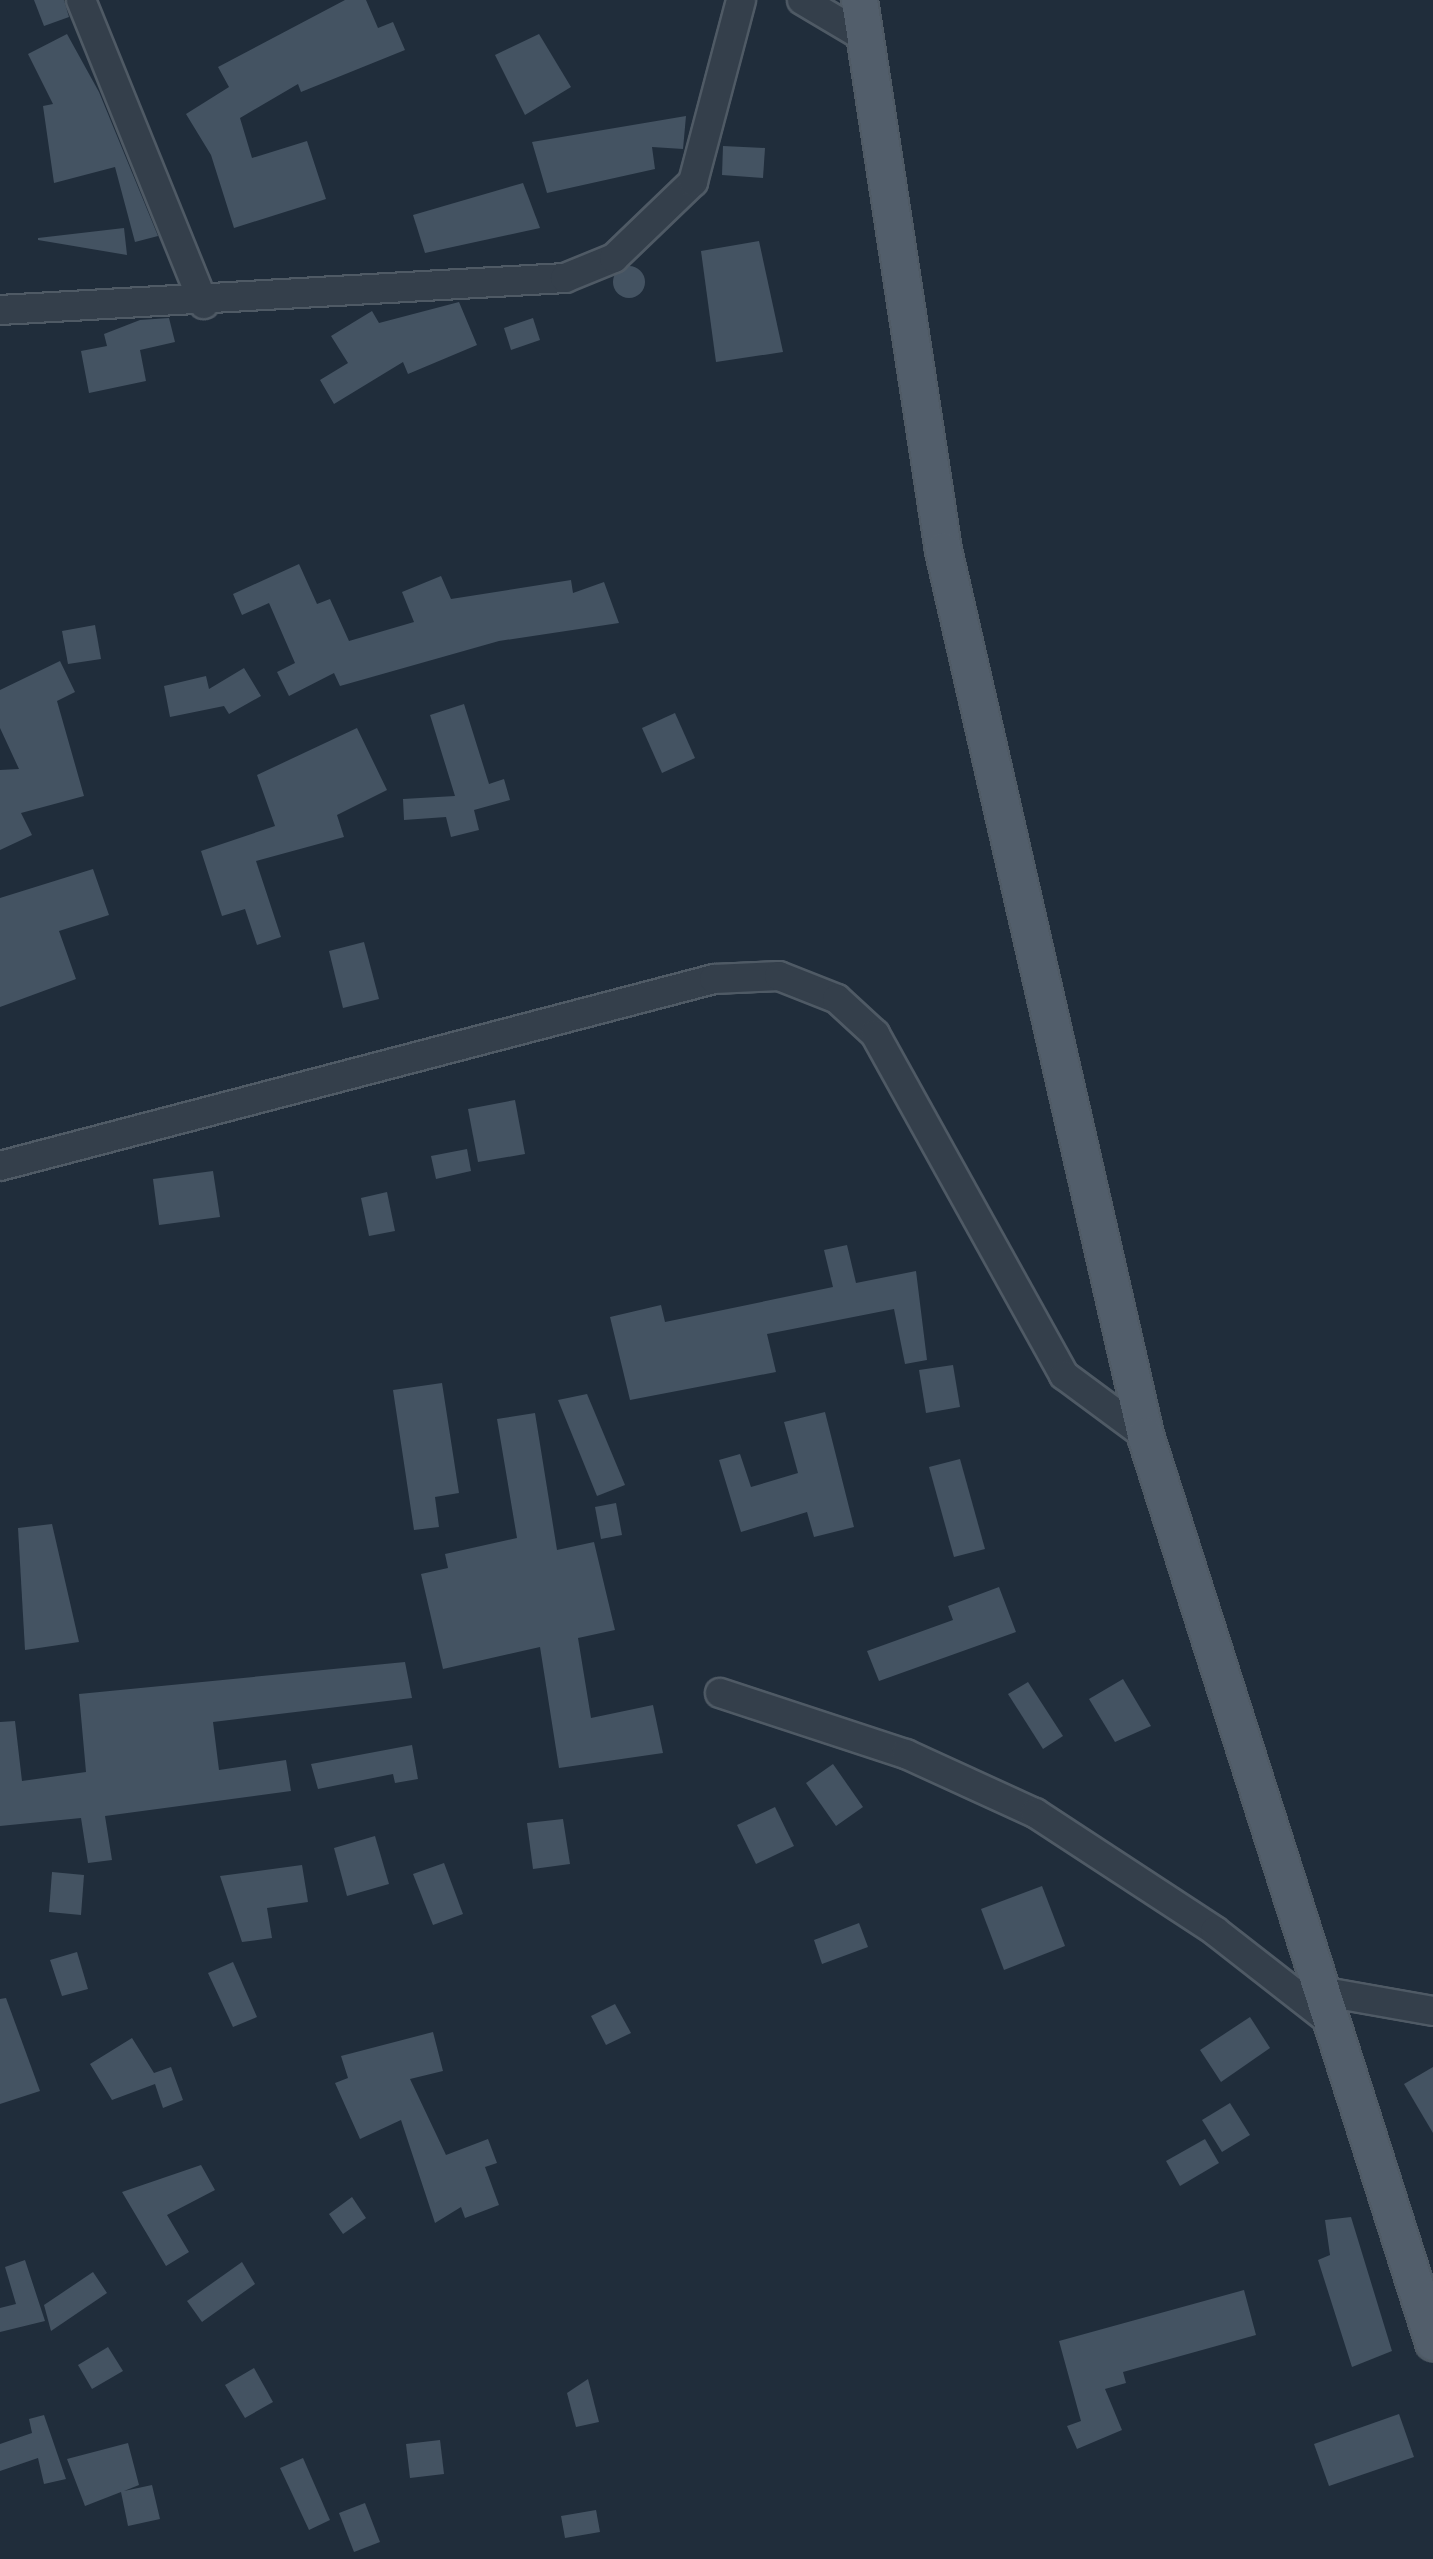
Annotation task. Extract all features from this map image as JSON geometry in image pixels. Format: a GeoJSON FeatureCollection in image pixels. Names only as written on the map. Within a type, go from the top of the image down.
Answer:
{"type":"FeatureCollection","features":[{"type":"Feature","properties":{"kind":"main road"},"geometry":{"type":"LineString","coordinates":[[860,18],[943,550],[1145,1435],[1433,2342]]}},
{"type":"Feature","properties":{"kind":"street"},"geometry":{"type":"LineString","coordinates":[[81,0],[204,304]]}},
{"type":"Feature","properties":{"kind":"street"},"geometry":{"type":"LineString","coordinates":[[0,310],[204,304],[566,278],[614,258],[693,182],[740,0]]}},
{"type":"Feature","properties":{"kind":"street"},"geometry":{"type":"LineString","coordinates":[[802,0],[860,18]]}},
{"type":"Feature","properties":{"kind":"street"},"geometry":{"type":"LineString","coordinates":[[0,1166],[714,979],[779,976],[837,999],[875,1034],[1064,1376],[1145,1435]]}},
{"type":"Feature","properties":{"kind":"street"},"geometry":{"type":"LineString","coordinates":[[720,1693],[906,1754],[1035,1813],[1325,2006],[1433,2010]]}},
{"type":"Feature","properties":{"kind":"building"},"geometry":{"type":"Polygon","coordinates":[[[34,0],[64,0],[69,17],[44,26],[34,0]]]}},
{"type":"Feature","properties":{"kind":"building"},"geometry":{"type":"Polygon","coordinates":[[[345,0],[366,0],[378,28],[393,22],[405,50],[301,92],[298,84],[240,118],[252,158],[307,141],[326,199],[234,228],[211,155],[186,114],[229,87],[218,67],[345,0]]]}},
{"type":"Feature","properties":{"kind":"building"},"geometry":{"type":"Polygon","coordinates":[[[67,34],[99,92],[158,236],[135,242],[115,167],[54,183],[43,106],[53,104],[28,54],[67,34]]]}},
{"type":"Feature","properties":{"kind":"building"},"geometry":{"type":"Polygon","coordinates":[[[539,34],[571,87],[525,115],[495,55],[539,34]]]}},
{"type":"Feature","properties":{"kind":"building"},"geometry":{"type":"Polygon","coordinates":[[[686,116],[683,149],[652,147],[655,169],[547,193],[532,142],[686,116]]]}},
{"type":"Feature","properties":{"kind":"building"},"geometry":{"type":"Polygon","coordinates":[[[723,146],[765,148],[763,178],[722,175],[723,146]]]}},
{"type":"Feature","properties":{"kind":"building"},"geometry":{"type":"Polygon","coordinates":[[[523,183],[540,228],[425,253],[413,215],[523,183]]]}},
{"type":"Feature","properties":{"kind":"building"},"geometry":{"type":"Polygon","coordinates":[[[124,228],[127,255],[38,240],[38,238],[124,228]]]}},
{"type":"Feature","properties":{"kind":"building"},"geometry":{"type":"Polygon","coordinates":[[[759,241],[783,352],[716,362],[701,251],[759,241]]]}},
{"type":"Feature","properties":{"kind":"building"},"geometry":{"type":"Polygon","coordinates":[[[629,266],[640,271],[645,282],[640,293],[629,298],[618,293],[613,282],[618,271],[629,266]]]}},
{"type":"Feature","properties":{"kind":"building"},"geometry":{"type":"Polygon","coordinates":[[[459,302],[477,345],[408,374],[403,362],[334,404],[320,380],[348,363],[331,336],[372,311],[379,323],[459,302]]]}},
{"type":"Feature","properties":{"kind":"building"},"geometry":{"type":"Polygon","coordinates":[[[169,318],[175,342],[140,350],[146,381],[89,393],[81,351],[107,346],[104,334],[140,320],[169,318]]]}},
{"type":"Feature","properties":{"kind":"building"},"geometry":{"type":"Polygon","coordinates":[[[533,318],[540,340],[511,350],[504,328],[533,318]]]}},
{"type":"Feature","properties":{"kind":"building"},"geometry":{"type":"Polygon","coordinates":[[[299,564],[317,604],[330,599],[349,641],[414,622],[402,592],[441,576],[451,599],[571,580],[573,593],[604,582],[619,623],[499,641],[340,686],[334,673],[289,696],[277,672],[295,663],[269,603],[242,615],[233,594],[299,564]]]}},
{"type":"Feature","properties":{"kind":"building"},"geometry":{"type":"Polygon","coordinates":[[[95,625],[101,659],[68,664],[62,631],[95,625]]]}},
{"type":"Feature","properties":{"kind":"building"},"geometry":{"type":"Polygon","coordinates":[[[60,661],[75,692],[57,701],[84,796],[21,813],[32,835],[0,850],[0,770],[19,769],[0,728],[0,690],[60,661]]]}},
{"type":"Feature","properties":{"kind":"building"},"geometry":{"type":"Polygon","coordinates":[[[244,668],[261,696],[229,714],[224,706],[170,717],[164,686],[206,676],[209,689],[244,668]]]}},
{"type":"Feature","properties":{"kind":"building"},"geometry":{"type":"Polygon","coordinates":[[[464,704],[489,784],[504,779],[510,800],[474,810],[479,830],[451,837],[446,817],[404,820],[403,799],[455,796],[430,715],[464,704]]]}},
{"type":"Feature","properties":{"kind":"building"},"geometry":{"type":"Polygon","coordinates":[[[675,713],[695,758],[662,773],[642,728],[675,713]]]}},
{"type":"Feature","properties":{"kind":"building"},"geometry":{"type":"Polygon","coordinates":[[[357,728],[387,790],[337,815],[344,837],[256,861],[281,937],[257,945],[245,909],[222,916],[201,851],[275,826],[257,775],[357,728]]]}},
{"type":"Feature","properties":{"kind":"building"},"geometry":{"type":"Polygon","coordinates":[[[93,869],[109,915],[59,931],[76,979],[0,1007],[0,898],[93,869]]]}},
{"type":"Feature","properties":{"kind":"building"},"geometry":{"type":"Polygon","coordinates":[[[364,942],[379,999],[343,1008],[329,951],[364,942]]]}},
{"type":"Feature","properties":{"kind":"building"},"geometry":{"type":"Polygon","coordinates":[[[515,1100],[525,1154],[478,1162],[468,1109],[515,1100]]]}},
{"type":"Feature","properties":{"kind":"building"},"geometry":{"type":"Polygon","coordinates":[[[467,1149],[471,1171],[436,1179],[431,1156],[467,1149]]]}},
{"type":"Feature","properties":{"kind":"building"},"geometry":{"type":"Polygon","coordinates":[[[213,1171],[220,1217],[159,1225],[153,1179],[213,1171]]]}},
{"type":"Feature","properties":{"kind":"building"},"geometry":{"type":"Polygon","coordinates":[[[387,1192],[395,1231],[369,1236],[361,1198],[387,1192]]]}},
{"type":"Feature","properties":{"kind":"building"},"geometry":{"type":"Polygon","coordinates":[[[847,1245],[856,1283],[916,1271],[927,1360],[905,1364],[894,1309],[767,1334],[776,1372],[630,1400],[610,1317],[661,1305],[665,1322],[833,1287],[824,1250],[847,1245]]]}},
{"type":"Feature","properties":{"kind":"building"},"geometry":{"type":"Polygon","coordinates":[[[953,1365],[960,1407],[926,1413],[919,1370],[953,1365]]]}},
{"type":"Feature","properties":{"kind":"building"},"geometry":{"type":"Polygon","coordinates":[[[442,1383],[459,1493],[435,1497],[439,1527],[414,1530],[393,1390],[442,1383]]]}},
{"type":"Feature","properties":{"kind":"building"},"geometry":{"type":"Polygon","coordinates":[[[587,1394],[625,1485],[597,1496],[558,1400],[587,1394]]]}},
{"type":"Feature","properties":{"kind":"building"},"geometry":{"type":"Polygon","coordinates":[[[825,1412],[854,1527],[814,1537],[807,1512],[741,1532],[719,1460],[740,1454],[751,1487],[798,1473],[784,1422],[825,1412]]]}},
{"type":"Feature","properties":{"kind":"building"},"geometry":{"type":"Polygon","coordinates":[[[535,1413],[557,1550],[594,1542],[615,1630],[578,1638],[591,1718],[653,1705],[663,1753],[559,1768],[540,1647],[443,1669],[421,1574],[448,1568],[445,1554],[517,1538],[497,1419],[535,1413]]]}},
{"type":"Feature","properties":{"kind":"building"},"geometry":{"type":"Polygon","coordinates":[[[960,1459],[985,1549],[954,1557],[929,1467],[960,1459]]]}},
{"type":"Feature","properties":{"kind":"building"},"geometry":{"type":"Polygon","coordinates":[[[616,1503],[622,1535],[601,1539],[595,1507],[616,1503]]]}},
{"type":"Feature","properties":{"kind":"building"},"geometry":{"type":"Polygon","coordinates":[[[52,1524],[79,1642],[25,1650],[18,1528],[52,1524]]]}},
{"type":"Feature","properties":{"kind":"building"},"geometry":{"type":"Polygon","coordinates":[[[999,1587],[1016,1632],[879,1681],[867,1651],[953,1620],[948,1606],[999,1587]]]}},
{"type":"Feature","properties":{"kind":"building"},"geometry":{"type":"Polygon","coordinates":[[[405,1662],[412,1698],[213,1722],[219,1770],[286,1760],[291,1791],[105,1816],[112,1860],[88,1863],[81,1818],[0,1826],[0,1722],[15,1721],[22,1781],[86,1772],[79,1694],[405,1662]]]}},
{"type":"Feature","properties":{"kind":"building"},"geometry":{"type":"Polygon","coordinates":[[[1123,1679],[1151,1726],[1115,1742],[1089,1699],[1123,1679]]]}},
{"type":"Feature","properties":{"kind":"building"},"geometry":{"type":"Polygon","coordinates":[[[1028,1682],[1063,1736],[1043,1749],[1008,1694],[1028,1682]]]}},
{"type":"Feature","properties":{"kind":"building"},"geometry":{"type":"Polygon","coordinates":[[[412,1745],[418,1779],[395,1783],[393,1774],[318,1789],[311,1764],[412,1745]]]}},
{"type":"Feature","properties":{"kind":"building"},"geometry":{"type":"Polygon","coordinates":[[[833,1764],[863,1807],[836,1826],[806,1783],[833,1764]]]}},
{"type":"Feature","properties":{"kind":"building"},"geometry":{"type":"Polygon","coordinates":[[[775,1807],[794,1846],[756,1864],[737,1825],[775,1807]]]}},
{"type":"Feature","properties":{"kind":"building"},"geometry":{"type":"Polygon","coordinates":[[[563,1819],[570,1864],[533,1869],[527,1823],[563,1819]]]}},
{"type":"Feature","properties":{"kind":"building"},"geometry":{"type":"Polygon","coordinates":[[[375,1836],[389,1884],[347,1896],[334,1848],[375,1836]]]}},
{"type":"Feature","properties":{"kind":"building"},"geometry":{"type":"Polygon","coordinates":[[[444,1863],[463,1914],[433,1925],[413,1874],[444,1863]]]}},
{"type":"Feature","properties":{"kind":"building"},"geometry":{"type":"Polygon","coordinates":[[[302,1865],[308,1902],[267,1908],[272,1938],[242,1942],[220,1876],[302,1865]]]}},
{"type":"Feature","properties":{"kind":"building"},"geometry":{"type":"Polygon","coordinates":[[[52,1872],[84,1875],[81,1915],[49,1912],[52,1872]]]}},
{"type":"Feature","properties":{"kind":"building"},"geometry":{"type":"Polygon","coordinates":[[[1042,1886],[1065,1946],[1004,1970],[981,1909],[1042,1886]]]}},
{"type":"Feature","properties":{"kind":"building"},"geometry":{"type":"Polygon","coordinates":[[[859,1923],[868,1947],[822,1964],[814,1940],[859,1923]]]}},
{"type":"Feature","properties":{"kind":"building"},"geometry":{"type":"Polygon","coordinates":[[[77,1952],[88,1989],[62,1996],[50,1960],[77,1952]]]}},
{"type":"Feature","properties":{"kind":"building"},"geometry":{"type":"Polygon","coordinates":[[[233,1962],[257,2017],[233,2027],[208,1973],[233,1962]]]}},
{"type":"Feature","properties":{"kind":"building"},"geometry":{"type":"Polygon","coordinates":[[[6,1998],[40,2091],[0,2104],[0,1999],[6,1998]]]}},
{"type":"Feature","properties":{"kind":"building"},"geometry":{"type":"Polygon","coordinates":[[[615,2004],[631,2033],[606,2045],[591,2016],[615,2004]]]}},
{"type":"Feature","properties":{"kind":"building"},"geometry":{"type":"Polygon","coordinates":[[[1250,2017],[1270,2048],[1221,2082],[1200,2050],[1250,2017]]]}},
{"type":"Feature","properties":{"kind":"building"},"geometry":{"type":"Polygon","coordinates":[[[433,2032],[443,2071],[410,2079],[446,2155],[488,2139],[497,2163],[485,2167],[499,2205],[465,2218],[461,2207],[435,2223],[401,2120],[360,2139],[335,2083],[348,2078],[341,2056],[433,2032]]]}},
{"type":"Feature","properties":{"kind":"building"},"geometry":{"type":"Polygon","coordinates":[[[132,2038],[154,2073],[171,2067],[183,2100],[163,2108],[155,2084],[112,2100],[90,2064],[132,2038]]]}},
{"type":"Feature","properties":{"kind":"building"},"geometry":{"type":"Polygon","coordinates":[[[1433,2067],[1433,2133],[1404,2084],[1433,2067]]]}},
{"type":"Feature","properties":{"kind":"building"},"geometry":{"type":"Polygon","coordinates":[[[1230,2103],[1250,2135],[1222,2152],[1202,2120],[1230,2103]]]}},
{"type":"Feature","properties":{"kind":"building"},"geometry":{"type":"Polygon","coordinates":[[[1205,2139],[1219,2163],[1180,2186],[1166,2161],[1205,2139]]]}},
{"type":"Feature","properties":{"kind":"building"},"geometry":{"type":"Polygon","coordinates":[[[201,2165],[215,2190],[167,2215],[189,2252],[166,2266],[122,2192],[201,2165]]]}},
{"type":"Feature","properties":{"kind":"building"},"geometry":{"type":"Polygon","coordinates":[[[352,2197],[366,2218],[343,2234],[329,2214],[352,2197]]]}},
{"type":"Feature","properties":{"kind":"building"},"geometry":{"type":"Polygon","coordinates":[[[1351,2217],[1392,2351],[1352,2367],[1318,2260],[1330,2255],[1325,2220],[1351,2217]]]}},
{"type":"Feature","properties":{"kind":"building"},"geometry":{"type":"Polygon","coordinates":[[[25,2260],[45,2321],[0,2332],[0,2308],[16,2304],[5,2267],[25,2260]]]}},
{"type":"Feature","properties":{"kind":"building"},"geometry":{"type":"Polygon","coordinates":[[[242,2262],[255,2284],[202,2322],[187,2301],[242,2262]]]}},
{"type":"Feature","properties":{"kind":"building"},"geometry":{"type":"Polygon","coordinates":[[[93,2272],[107,2293],[51,2331],[44,2305],[93,2272]]]}},
{"type":"Feature","properties":{"kind":"building"},"geometry":{"type":"Polygon","coordinates":[[[1244,2290],[1256,2335],[1123,2372],[1126,2383],[1105,2389],[1122,2430],[1077,2449],[1067,2426],[1081,2421],[1059,2341],[1244,2290]]]}},
{"type":"Feature","properties":{"kind":"building"},"geometry":{"type":"Polygon","coordinates":[[[108,2347],[123,2371],[92,2389],[78,2365],[108,2347]]]}},
{"type":"Feature","properties":{"kind":"building"},"geometry":{"type":"Polygon","coordinates":[[[254,2368],[273,2402],[245,2418],[225,2385],[254,2368]]]}},
{"type":"Feature","properties":{"kind":"building"},"geometry":{"type":"Polygon","coordinates":[[[588,2379],[599,2422],[576,2427],[567,2393],[588,2379]]]}},
{"type":"Feature","properties":{"kind":"building"},"geometry":{"type":"Polygon","coordinates":[[[1399,2414],[1414,2457],[1329,2486],[1314,2444],[1399,2414]]]}},
{"type":"Feature","properties":{"kind":"building"},"geometry":{"type":"Polygon","coordinates":[[[44,2415],[66,2479],[44,2484],[38,2458],[0,2471],[0,2444],[32,2433],[29,2419],[44,2415]]]}},
{"type":"Feature","properties":{"kind":"building"},"geometry":{"type":"Polygon","coordinates":[[[440,2440],[444,2474],[410,2478],[406,2444],[440,2440]]]}},
{"type":"Feature","properties":{"kind":"building"},"geometry":{"type":"Polygon","coordinates":[[[128,2443],[139,2485],[124,2491],[152,2485],[160,2519],[128,2526],[121,2492],[85,2506],[67,2459],[128,2443]]]}},
{"type":"Feature","properties":{"kind":"building"},"geometry":{"type":"Polygon","coordinates":[[[303,2458],[330,2520],[309,2530],[280,2468],[303,2458]]]}},
{"type":"Feature","properties":{"kind":"building"},"geometry":{"type":"Polygon","coordinates":[[[365,2503],[380,2542],[354,2552],[339,2513],[365,2503]]]}},
{"type":"Feature","properties":{"kind":"building"},"geometry":{"type":"Polygon","coordinates":[[[596,2510],[600,2532],[565,2538],[561,2516],[596,2510]]]}}]}
